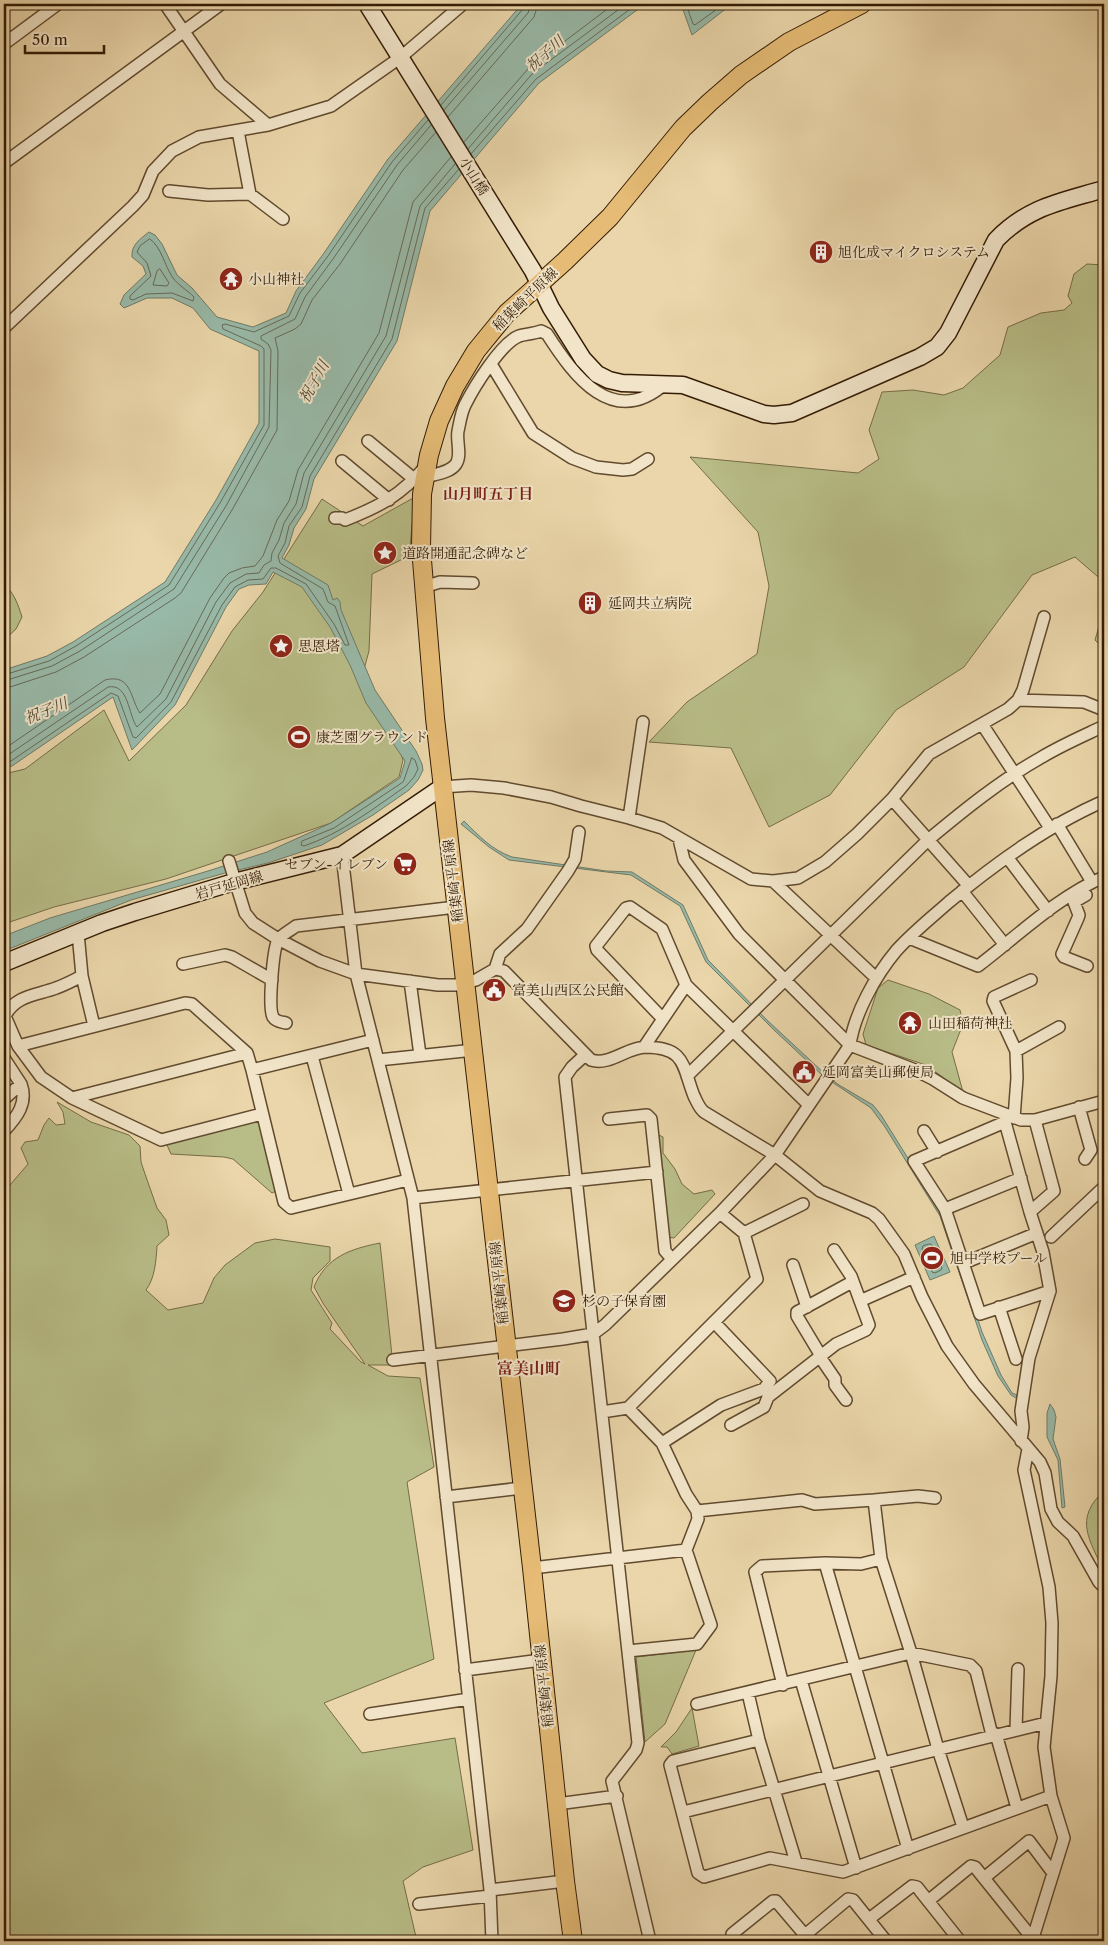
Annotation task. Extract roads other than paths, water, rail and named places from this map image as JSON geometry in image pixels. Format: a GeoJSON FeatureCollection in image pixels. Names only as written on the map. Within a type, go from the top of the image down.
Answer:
{"type":"FeatureCollection","features":[{"type":"Feature","properties":{"kind":"main road","name":"稲葉崎平原線"},"geometry":{"type":"LineString","coordinates":[[573,1941],[564,1881],[532,1568],[474,1050],[442,788],[421,548],[422,473],[438,422],[455,386],[476,351],[536,277],[565,261],[610,217],[682,128],[741,75],[788,42],[862,4]]}},
{"type":"Feature","properties":{"kind":"street"},"geometry":{"type":"LineString","coordinates":[[4,44],[58,4]]}},
{"type":"Feature","properties":{"kind":"street"},"geometry":{"type":"LineString","coordinates":[[165,4],[220,84],[268,125]]}},
{"type":"Feature","properties":{"kind":"street"},"geometry":{"type":"LineString","coordinates":[[4,163],[221,4]]}},
{"type":"Feature","properties":{"kind":"street","name":"小山橋"},"geometry":{"type":"LineString","coordinates":[[367,4],[416,80],[536,277],[576,364],[609,380],[636,384],[666,383],[683,385],[764,414],[792,413],[920,357],[937,347],[948,333],[996,240],[1007,228],[1044,206],[1104,189]]}},
{"type":"Feature","properties":{"kind":"street"},"geometry":{"type":"LineString","coordinates":[[4,328],[133,206],[142,195],[153,171],[172,151],[199,137],[268,125],[331,106],[401,57],[463,4]]}},
{"type":"Feature","properties":{"kind":"street"},"geometry":{"type":"LineString","coordinates":[[238,131],[250,194]]}},
{"type":"Feature","properties":{"kind":"street"},"geometry":{"type":"LineString","coordinates":[[169,191],[208,195],[250,194],[283,219]]}},
{"type":"Feature","properties":{"kind":"street"},"geometry":{"type":"LineString","coordinates":[[368,441],[422,473],[445,472],[453,468],[459,458],[457,436],[464,406],[501,350],[519,336],[531,335],[541,331],[547,334],[576,364]]}},
{"type":"Feature","properties":{"kind":"street"},"geometry":{"type":"LineString","coordinates":[[491,364],[533,433],[572,458],[596,467],[623,470],[632,469],[648,459]]}},
{"type":"Feature","properties":{"kind":"street"},"geometry":{"type":"LineString","coordinates":[[342,461],[389,500]]}},
{"type":"Feature","properties":{"kind":"street"},"geometry":{"type":"LineString","coordinates":[[335,518],[345,520],[389,500],[422,473]]}},
{"type":"Feature","properties":{"kind":"street"},"geometry":{"type":"LineString","coordinates":[[424,587],[440,582],[473,583]]}},
{"type":"Feature","properties":{"kind":"street"},"geometry":{"type":"LineString","coordinates":[[442,788],[472,785],[551,796],[662,828],[751,879],[773,881],[798,878],[825,862],[857,834],[892,799],[929,754],[1008,709],[1018,700],[1044,617]]}},
{"type":"Feature","properties":{"kind":"street"},"geometry":{"type":"LineString","coordinates":[[1018,700],[1084,702],[1104,710]]}},
{"type":"Feature","properties":{"kind":"street"},"geometry":{"type":"LineString","coordinates":[[629,818],[643,722]]}},
{"type":"Feature","properties":{"kind":"street"},"geometry":{"type":"LineString","coordinates":[[982,724],[1014,774],[1054,826],[1092,882]]}},
{"type":"Feature","properties":{"kind":"street"},"geometry":{"type":"LineString","coordinates":[[687,1076],[928,840],[962,812],[1014,774],[1065,744],[1104,726]]}},
{"type":"Feature","properties":{"kind":"street","name":"岩戸延岡線"},"geometry":{"type":"LineString","coordinates":[[4,963],[135,912],[234,882],[342,855],[442,788]]}},
{"type":"Feature","properties":{"kind":"street"},"geometry":{"type":"LineString","coordinates":[[892,799],[928,840],[966,889],[1004,946]]}},
{"type":"Feature","properties":{"kind":"street"},"geometry":{"type":"LineString","coordinates":[[394,1360],[593,1334],[605,1325],[720,1213],[775,1155],[850,1045],[852,1030],[876,978],[909,938],[1007,857],[1054,826],[1104,801]]}},
{"type":"Feature","properties":{"kind":"street"},"geometry":{"type":"LineString","coordinates":[[495,969],[500,954],[527,929],[575,859],[579,832]]}},
{"type":"Feature","properties":{"kind":"street"},"geometry":{"type":"LineString","coordinates":[[679,839],[684,860],[739,934],[850,1045],[915,1070],[963,1098],[1009,1119],[1035,1120],[1104,1101]]}},
{"type":"Feature","properties":{"kind":"street"},"geometry":{"type":"LineString","coordinates":[[342,855],[356,974],[414,1198],[490,1893],[492,1941]]}},
{"type":"Feature","properties":{"kind":"street"},"geometry":{"type":"LineString","coordinates":[[1007,857],[1048,911]]}},
{"type":"Feature","properties":{"kind":"street"},"geometry":{"type":"LineString","coordinates":[[229,861],[245,913],[253,923],[278,939],[320,961],[356,974],[438,985],[457,985],[476,980],[495,969],[504,970],[585,1056],[597,1062],[644,1047],[676,1054],[684,1066],[701,1109],[775,1155],[820,1191],[872,1213],[904,1254],[947,1346],[974,1384],[1040,1462],[1045,1473],[1051,1508],[1058,1522],[1073,1536],[1099,1582],[1104,1587]]}},
{"type":"Feature","properties":{"kind":"street"},"geometry":{"type":"LineString","coordinates":[[909,938],[978,966],[1048,911],[1092,882],[1104,877]]}},
{"type":"Feature","properties":{"kind":"street"},"geometry":{"type":"LineString","coordinates":[[773,881],[876,978]]}},
{"type":"Feature","properties":{"kind":"street"},"geometry":{"type":"LineString","coordinates":[[1087,966],[1064,957],[1062,954],[1079,915],[1074,902],[1104,884]]}},
{"type":"Feature","properties":{"kind":"street"},"geometry":{"type":"LineString","coordinates":[[286,1023],[277,1021],[273,1017],[270,1005],[273,956],[278,939],[296,926],[456,907]]}},
{"type":"Feature","properties":{"kind":"street"},"geometry":{"type":"LineString","coordinates":[[664,1019],[596,950],[596,946],[626,908],[630,907],[662,929],[686,985],[809,1105]]}},
{"type":"Feature","properties":{"kind":"street"},"geometry":{"type":"LineString","coordinates":[[78,933],[82,976],[94,1026]]}},
{"type":"Feature","properties":{"kind":"street"},"geometry":{"type":"LineString","coordinates":[[183,964],[226,956],[232,957],[272,980]]}},
{"type":"Feature","properties":{"kind":"street"},"geometry":{"type":"LineString","coordinates":[[82,976],[55,989],[30,994],[8,1009],[5,1016],[18,1046],[41,1077],[72,1098],[161,1140],[262,1114]]}},
{"type":"Feature","properties":{"kind":"street"},"geometry":{"type":"LineString","coordinates":[[928,1901],[971,1866],[975,1867],[1033,1938],[1064,1838],[1050,1796],[1044,1747],[1051,1676],[1052,1622],[1049,1587],[1024,1470],[1025,1445],[1021,1410],[1029,1358],[1050,1291],[1043,1252],[1021,1178],[1009,1119],[1017,1078],[1016,1050],[994,1001],[994,998],[1031,980]]}},
{"type":"Feature","properties":{"kind":"street"},"geometry":{"type":"LineString","coordinates":[[410,981],[420,1055]]}},
{"type":"Feature","properties":{"kind":"street"},"geometry":{"type":"LineString","coordinates":[[644,1047],[686,985]]}},
{"type":"Feature","properties":{"kind":"street"},"geometry":{"type":"LineString","coordinates":[[18,1046],[185,1003],[192,1004],[247,1053],[284,1202],[291,1208],[408,1180]]}},
{"type":"Feature","properties":{"kind":"street"},"geometry":{"type":"LineString","coordinates":[[1016,1050],[1059,1027]]}},
{"type":"Feature","properties":{"kind":"street"},"geometry":{"type":"LineString","coordinates":[[252,1070],[373,1040]]}},
{"type":"Feature","properties":{"kind":"street"},"geometry":{"type":"LineString","coordinates":[[378,1060],[474,1050]]}},
{"type":"Feature","properties":{"kind":"street"},"geometry":{"type":"LineString","coordinates":[[72,1098],[247,1053]]}},
{"type":"Feature","properties":{"kind":"street"},"geometry":{"type":"LineString","coordinates":[[312,1056],[348,1194]]}},
{"type":"Feature","properties":{"kind":"street"},"geometry":{"type":"LineString","coordinates":[[585,1056],[572,1067],[565,1077],[638,1743],[636,1750],[612,1781],[650,1941]]}},
{"type":"Feature","properties":{"kind":"street"},"geometry":{"type":"LineString","coordinates":[[4,1058],[24,1092],[22,1107],[13,1122],[4,1131]]}},
{"type":"Feature","properties":{"kind":"street"},"geometry":{"type":"LineString","coordinates":[[4,1099],[21,1084]]}},
{"type":"Feature","properties":{"kind":"street"},"geometry":{"type":"LineString","coordinates":[[1079,1107],[1091,1150],[1085,1160]]}},
{"type":"Feature","properties":{"kind":"street"},"geometry":{"type":"LineString","coordinates":[[609,1119],[647,1115],[651,1118],[665,1251],[672,1259]]}},
{"type":"Feature","properties":{"kind":"street"},"geometry":{"type":"LineString","coordinates":[[1009,1119],[914,1161],[945,1209],[980,1314],[1050,1291]]}},
{"type":"Feature","properties":{"kind":"street"},"geometry":{"type":"LineString","coordinates":[[1030,1212],[1054,1191],[1035,1120]]}},
{"type":"Feature","properties":{"kind":"street"},"geometry":{"type":"LineString","coordinates":[[924,1131],[937,1152]]}},
{"type":"Feature","properties":{"kind":"street"},"geometry":{"type":"LineString","coordinates":[[414,1198],[656,1172]]}},
{"type":"Feature","properties":{"kind":"street"},"geometry":{"type":"LineString","coordinates":[[945,1209],[1021,1178]]}},
{"type":"Feature","properties":{"kind":"street"},"geometry":{"type":"LineString","coordinates":[[1051,1236],[1104,1187]]}},
{"type":"Feature","properties":{"kind":"street"},"geometry":{"type":"LineString","coordinates":[[744,1233],[803,1204]]}},
{"type":"Feature","properties":{"kind":"street"},"geometry":{"type":"LineString","coordinates":[[602,1412],[628,1408],[757,1279],[744,1233],[720,1213]]}},
{"type":"Feature","properties":{"kind":"street"},"geometry":{"type":"LineString","coordinates":[[964,1263],[1037,1233]]}},
{"type":"Feature","properties":{"kind":"street"},"geometry":{"type":"LineString","coordinates":[[731,1425],[764,1407],[768,1397],[836,1344],[866,1330],[869,1325],[851,1276],[834,1250]]}},
{"type":"Feature","properties":{"kind":"street"},"geometry":{"type":"LineString","coordinates":[[793,1265],[807,1306]]}},
{"type":"Feature","properties":{"kind":"street"},"geometry":{"type":"LineString","coordinates":[[860,1301],[914,1277]]}},
{"type":"Feature","properties":{"kind":"street"},"geometry":{"type":"LineString","coordinates":[[846,1400],[835,1385],[835,1379],[797,1316],[798,1312],[807,1306],[852,1282]]}},
{"type":"Feature","properties":{"kind":"street"},"geometry":{"type":"LineString","coordinates":[[999,1308],[1016,1359]]}},
{"type":"Feature","properties":{"kind":"street"},"geometry":{"type":"LineString","coordinates":[[662,1443],[721,1405],[764,1389],[770,1381],[714,1322]]}},
{"type":"Feature","properties":{"kind":"street"},"geometry":{"type":"LineString","coordinates":[[628,1408],[662,1443],[686,1494],[697,1511],[698,1519],[686,1550],[711,1625],[697,1644],[628,1651]]}},
{"type":"Feature","properties":{"kind":"street"},"geometry":{"type":"LineString","coordinates":[[446,1497],[522,1488]]}},
{"type":"Feature","properties":{"kind":"street"},"geometry":{"type":"LineString","coordinates":[[697,1511],[802,1500],[815,1504],[918,1496],[935,1498]]}},
{"type":"Feature","properties":{"kind":"street"},"geometry":{"type":"LineString","coordinates":[[874,1500],[880,1559],[911,1653],[938,1749],[963,1827]]}},
{"type":"Feature","properties":{"kind":"street"},"geometry":{"type":"LineString","coordinates":[[532,1568],[686,1550]]}},
{"type":"Feature","properties":{"kind":"street"},"geometry":{"type":"LineString","coordinates":[[783,1685],[755,1572],[762,1566],[825,1563],[861,1564],[880,1559]]}},
{"type":"Feature","properties":{"kind":"street"},"geometry":{"type":"LineString","coordinates":[[825,1563],[908,1849]]}},
{"type":"Feature","properties":{"kind":"street"},"geometry":{"type":"LineString","coordinates":[[697,1704],[911,1653],[970,1664],[976,1671],[1017,1808]]}},
{"type":"Feature","properties":{"kind":"street"},"geometry":{"type":"LineString","coordinates":[[465,1670],[541,1660]]}},
{"type":"Feature","properties":{"kind":"street"},"geometry":{"type":"LineString","coordinates":[[1016,1729],[1018,1669]]}},
{"type":"Feature","properties":{"kind":"street"},"geometry":{"type":"LineString","coordinates":[[801,1680],[856,1868]]}},
{"type":"Feature","properties":{"kind":"street"},"geometry":{"type":"LineString","coordinates":[[748,1693],[796,1862]]}},
{"type":"Feature","properties":{"kind":"street"},"geometry":{"type":"LineString","coordinates":[[370,1714],[468,1699]]}},
{"type":"Feature","properties":{"kind":"street"},"geometry":{"type":"LineString","coordinates":[[683,1812],[1046,1723]]}},
{"type":"Feature","properties":{"kind":"street"},"geometry":{"type":"LineString","coordinates":[[760,1740],[673,1761],[670,1765],[698,1873],[704,1877],[770,1858],[843,1872],[1050,1796]]}},
{"type":"Feature","properties":{"kind":"street"},"geometry":{"type":"LineString","coordinates":[[557,1804],[617,1796]]}},
{"type":"Feature","properties":{"kind":"street"},"geometry":{"type":"LineString","coordinates":[[984,1878],[1029,1841],[1054,1872]]}},
{"type":"Feature","properties":{"kind":"street"},"geometry":{"type":"LineString","coordinates":[[419,1904],[564,1881]]}},
{"type":"Feature","properties":{"kind":"street"},"geometry":{"type":"LineString","coordinates":[[869,1920],[912,1886],[917,1887],[960,1941]]}},
{"type":"Feature","properties":{"kind":"street"},"geometry":{"type":"LineString","coordinates":[[736,1941],[732,1934],[773,1901],[776,1901],[808,1938],[848,1899],[853,1900],[886,1941]]}},
{"type":"Feature","properties":{"kind":"water","name":"祝子川"},"geometry":{"type":"Polygon","coordinates":[[[522,4],[645,4],[539,83],[430,211],[397,341],[314,479],[306,509],[294,528],[289,545],[282,558],[328,585],[333,600],[337,598],[340,602],[341,610],[375,690],[416,751],[422,764],[423,770],[418,780],[409,790],[373,815],[322,845],[268,863],[225,873],[131,900],[4,951],[4,936],[50,918],[267,852],[331,823],[400,778],[405,761],[366,703],[350,665],[330,627],[302,587],[273,572],[266,584],[249,585],[239,589],[226,607],[175,705],[132,750],[113,697],[12,766],[4,768],[4,670],[47,656],[73,642],[165,582],[216,500],[259,423],[259,351],[210,329],[193,308],[172,298],[147,298],[124,308],[120,304],[124,295],[146,274],[143,266],[132,257],[133,249],[137,243],[149,232],[155,235],[162,244],[177,275],[192,288],[217,317],[253,327],[286,313],[296,291],[388,159],[522,4]]]}},
{"type":"Feature","properties":{"kind":"water"},"geometry":{"type":"Polygon","coordinates":[[[681,4],[732,4],[692,35],[681,4]]]}},
{"type":"Feature","properties":{"kind":"water"},"geometry":{"type":"Polygon","coordinates":[[[464,821],[492,846],[512,857],[606,871],[632,872],[683,905],[708,960],[768,1021],[825,1074],[839,1085],[873,1105],[881,1115],[944,1216],[982,1332],[1001,1375],[1012,1393],[1017,1395],[1016,1398],[1011,1395],[998,1376],[982,1340],[940,1216],[885,1127],[871,1108],[823,1076],[706,962],[680,906],[631,875],[509,860],[489,847],[461,824],[464,821]]]}},
{"type":"Feature","properties":{"kind":"water","name":"旭中学校プール"},"geometry":{"type":"Polygon","coordinates":[[[934,1236],[950,1272],[930,1280],[915,1245],[934,1236]]]}},
{"type":"Feature","properties":{"kind":"water"},"geometry":{"type":"Polygon","coordinates":[[[1050,1404],[1056,1417],[1053,1439],[1060,1459],[1065,1507],[1062,1508],[1058,1460],[1047,1437],[1047,1413],[1050,1404]]]}},
{"type":"Feature","properties":{"kind":"place","name":"旭化成マイクロシステム"},"geometry":{"type":"Point","coordinates":[821,252]}},
{"type":"Feature","properties":{"kind":"place","name":"小山神社"},"geometry":{"type":"Point","coordinates":[231,279]}},
{"type":"Feature","properties":{"kind":"place","name":"道路開通記念碑など"},"geometry":{"type":"Point","coordinates":[385,553]}},
{"type":"Feature","properties":{"kind":"place","name":"延岡共立病院"},"geometry":{"type":"Point","coordinates":[590,603]}},
{"type":"Feature","properties":{"kind":"place","name":"思恩塔"},"geometry":{"type":"Point","coordinates":[281,646]}},
{"type":"Feature","properties":{"kind":"place","name":"康芝園グラウンド"},"geometry":{"type":"Point","coordinates":[299,737]}},
{"type":"Feature","properties":{"kind":"place","name":"セブン-イレブン"},"geometry":{"type":"Point","coordinates":[405,864]}},
{"type":"Feature","properties":{"kind":"place","name":"富美山西区公民館"},"geometry":{"type":"Point","coordinates":[494,990]}},
{"type":"Feature","properties":{"kind":"place","name":"山田稲荷神社"},"geometry":{"type":"Point","coordinates":[910,1023]}},
{"type":"Feature","properties":{"kind":"place","name":"延岡富美山郵便局"},"geometry":{"type":"Point","coordinates":[804,1072]}},
{"type":"Feature","properties":{"kind":"place","name":"旭中学校プール"},"geometry":{"type":"Point","coordinates":[932,1258]}},
{"type":"Feature","properties":{"kind":"place","name":"杉の子保育園"},"geometry":{"type":"Point","coordinates":[564,1301]}},
{"type":"Feature","properties":{"kind":"district","name":"山月町五丁目"},"geometry":{"type":"Point","coordinates":[488,494]}},
{"type":"Feature","properties":{"kind":"district","name":"富美山町"},"geometry":{"type":"Point","coordinates":[529,1368]}}]}
